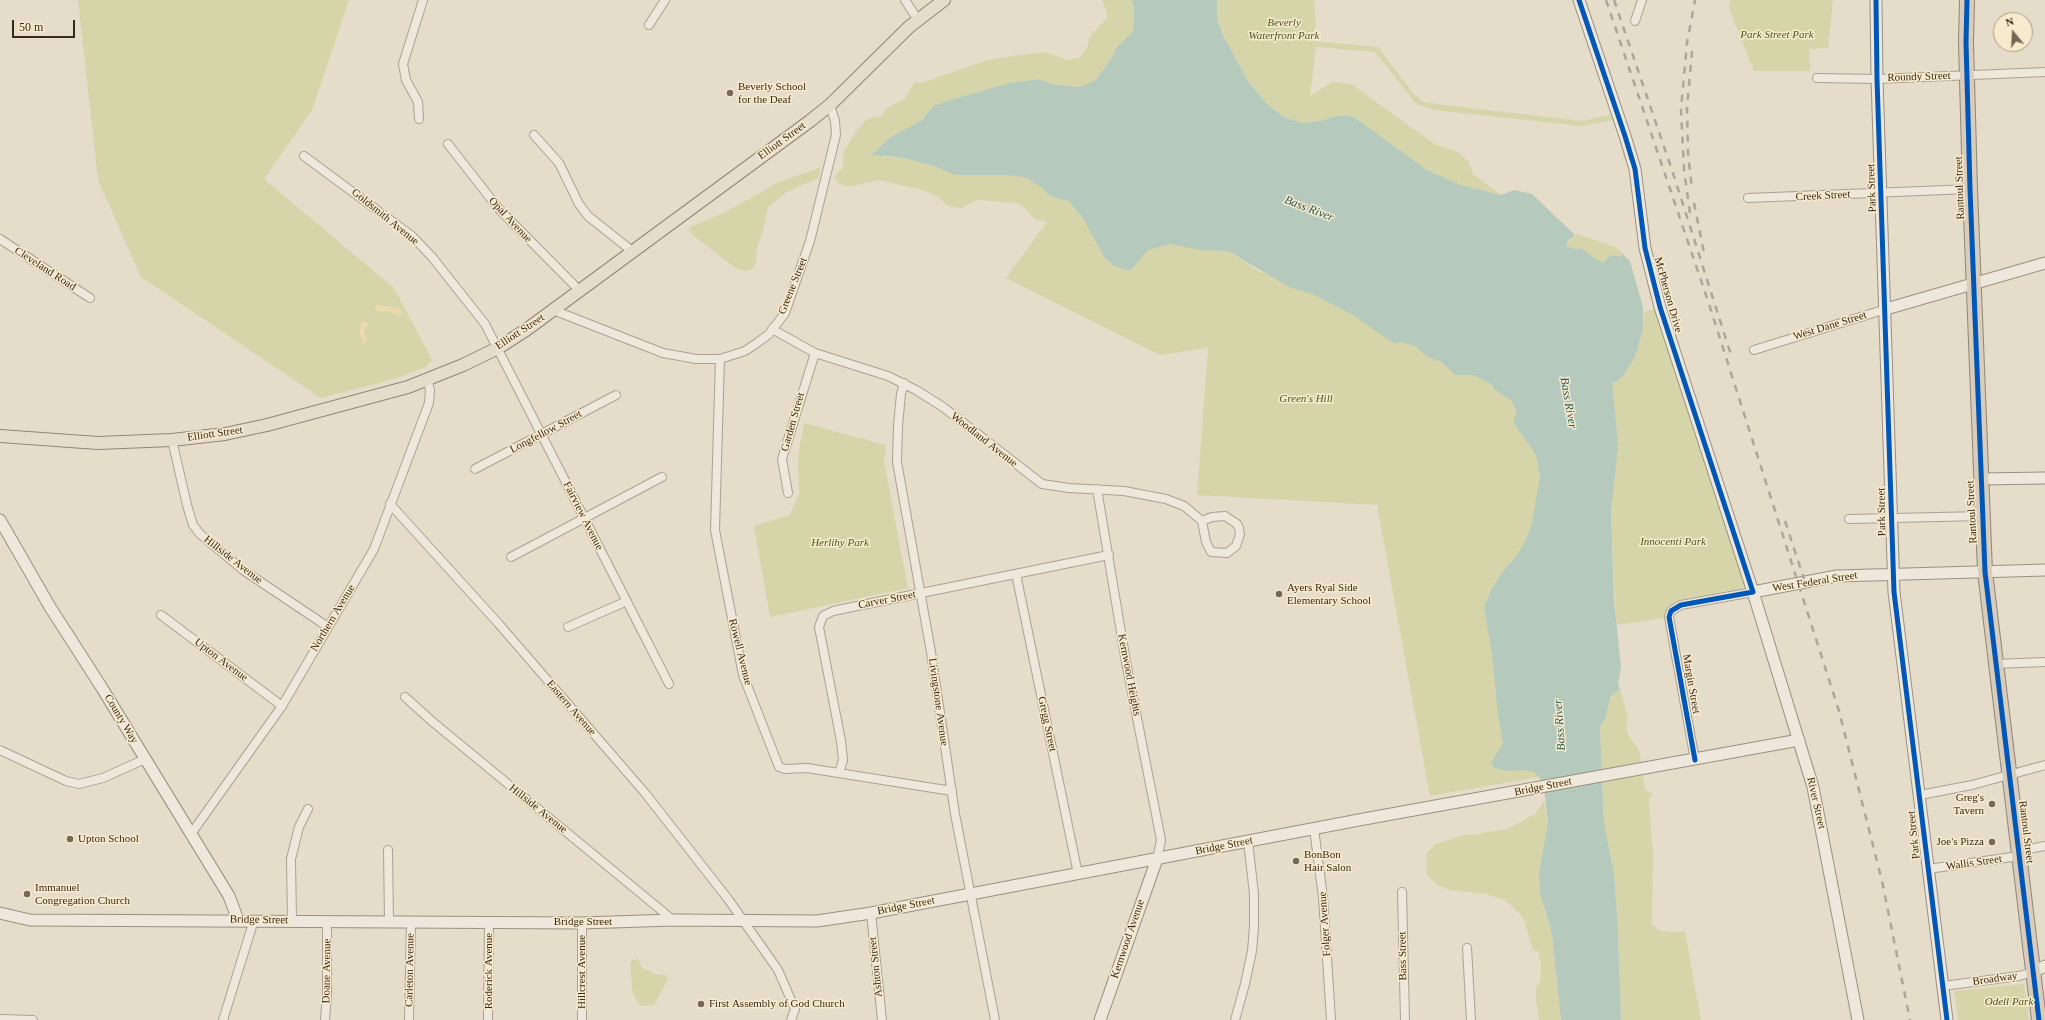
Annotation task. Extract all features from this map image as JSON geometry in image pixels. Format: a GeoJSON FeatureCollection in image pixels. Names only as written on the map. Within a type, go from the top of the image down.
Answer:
{"type":"FeatureCollection","features":[{"type":"Feature","properties":{"kind":"highway","name":"Rantoul Street"},"geometry":{"type":"LineString","coordinates":[[1967,0],[1966,75],[1985,572],[2018,854],[2039,969],[2039,1020]]}},
{"type":"Feature","properties":{"kind":"main road","name":"Elliott Street"},"geometry":{"type":"LineString","coordinates":[[0,436],[98,443],[172,440],[245,431],[428,381],[498,348],[553,310],[830,105],[918,20],[944,0]]}},
{"type":"Feature","properties":{"kind":"street"},"geometry":{"type":"LineString","coordinates":[[419,119],[418,102],[406,80],[404,64],[423,0]]}},
{"type":"Feature","properties":{"kind":"street"},"geometry":{"type":"LineString","coordinates":[[649,25],[665,0]]}},
{"type":"Feature","properties":{"kind":"street"},"geometry":{"type":"LineString","coordinates":[[905,0],[918,20]]}},
{"type":"Feature","properties":{"kind":"street","name":"McPherson Drive"},"geometry":{"type":"LineString","coordinates":[[1579,0],[1635,169],[1645,248],[1660,307],[1753,592]]}},
{"type":"Feature","properties":{"kind":"street"},"geometry":{"type":"LineString","coordinates":[[1635,21],[1642,0]]}},
{"type":"Feature","properties":{"kind":"street","name":"Park Street"},"geometry":{"type":"LineString","coordinates":[[1876,0],[1877,79],[1893,518],[1894,592],[1947,1020]]}},
{"type":"Feature","properties":{"kind":"street","name":"Roundy Street"},"geometry":{"type":"LineString","coordinates":[[1817,78],[1877,79],[2045,72]]}},
{"type":"Feature","properties":{"kind":"street","name":"Greene Street"},"geometry":{"type":"LineString","coordinates":[[553,310],[663,353],[696,359],[720,359],[744,351],[757,343],[772,329],[784,313],[801,268],[836,135],[835,121],[830,105]]}},
{"type":"Feature","properties":{"kind":"street"},"geometry":{"type":"LineString","coordinates":[[534,135],[559,163],[578,204],[588,216],[632,251]]}},
{"type":"Feature","properties":{"kind":"street","name":"Opal Avenue"},"geometry":{"type":"LineString","coordinates":[[448,144],[498,208],[579,290]]}},
{"type":"Feature","properties":{"kind":"street","name":"Goldsmith Avenue"},"geometry":{"type":"LineString","coordinates":[[304,156],[363,197],[412,236],[432,257],[485,324],[498,348]]}},
{"type":"Feature","properties":{"kind":"street","name":"Creek Street"},"geometry":{"type":"LineString","coordinates":[[1748,198],[1970,189]]}},
{"type":"Feature","properties":{"kind":"street","name":"Cleveland Road"},"geometry":{"type":"LineString","coordinates":[[0,239],[90,298]]}},
{"type":"Feature","properties":{"kind":"street","name":"West Dane Street"},"geometry":{"type":"LineString","coordinates":[[1754,350],[1886,309],[2045,263]]}},
{"type":"Feature","properties":{"kind":"street","name":"Woodland Avenue"},"geometry":{"type":"LineString","coordinates":[[772,329],[815,353],[904,383],[943,408],[1042,484],[1131,492],[1166,498],[1184,506],[1202,521]]}},
{"type":"Feature","properties":{"kind":"street","name":"Fairview Avenue"},"geometry":{"type":"LineString","coordinates":[[498,348],[541,435],[670,684]]}},
{"type":"Feature","properties":{"kind":"street","name":"Garden Street"},"geometry":{"type":"LineString","coordinates":[[788,494],[782,459],[815,353]]}},
{"type":"Feature","properties":{"kind":"street","name":"Rowell Avenue"},"geometry":{"type":"LineString","coordinates":[[720,359],[715,530],[743,675],[779,767],[785,769],[807,768],[952,791]]}},
{"type":"Feature","properties":{"kind":"street","name":"Northern Avenue"},"geometry":{"type":"LineString","coordinates":[[191,834],[282,706],[374,549],[429,403],[430,390],[428,381]]}},
{"type":"Feature","properties":{"kind":"street","name":"Livingstone Avenue"},"geometry":{"type":"LineString","coordinates":[[904,383],[901,394],[898,426],[897,462],[952,791],[995,1020]]}},
{"type":"Feature","properties":{"kind":"street","name":"Longfellow Street"},"geometry":{"type":"LineString","coordinates":[[475,469],[616,395]]}},
{"type":"Feature","properties":{"kind":"street","name":"Hillside Avenue"},"geometry":{"type":"LineString","coordinates":[[172,440],[187,505],[193,525],[200,534],[243,570],[328,626]]}},
{"type":"Feature","properties":{"kind":"street"},"geometry":{"type":"LineString","coordinates":[[511,557],[662,477]]}},
{"type":"Feature","properties":{"kind":"street"},"geometry":{"type":"LineString","coordinates":[[1981,479],[2045,478]]}},
{"type":"Feature","properties":{"kind":"street","name":"Kernwood Heights"},"geometry":{"type":"LineString","coordinates":[[1096,490],[1109,556],[1126,662],[1161,840],[1157,859]]}},
{"type":"Feature","properties":{"kind":"street","name":"Eastern Avenue"},"geometry":{"type":"LineString","coordinates":[[390,504],[498,622],[645,793],[728,899],[781,978],[795,1008],[791,1020]]}},
{"type":"Feature","properties":{"kind":"street"},"geometry":{"type":"LineString","coordinates":[[1225,516],[1232,520],[1237,524],[1240,532],[1236,546],[1227,553],[1211,552],[1206,542],[1202,521],[1212,517],[1225,516]]}},
{"type":"Feature","properties":{"kind":"street"},"geometry":{"type":"LineString","coordinates":[[1849,519],[1983,516]]}},
{"type":"Feature","properties":{"kind":"street","name":"County Way"},"geometry":{"type":"LineString","coordinates":[[0,520],[50,607],[229,896],[238,920]]}},
{"type":"Feature","properties":{"kind":"street","name":"Carver Street"},"geometry":{"type":"LineString","coordinates":[[839,773],[842,760],[841,741],[820,638],[820,621],[823,616],[833,611],[1109,556]]}},
{"type":"Feature","properties":{"kind":"street","name":"West Federal Street"},"geometry":{"type":"LineString","coordinates":[[1671,611],[1681,605],[1837,576],[2045,570]]}},
{"type":"Feature","properties":{"kind":"street","name":"Gregg Street"},"geometry":{"type":"LineString","coordinates":[[1016,574],[1078,874]]}},
{"type":"Feature","properties":{"kind":"street","name":"River Street"},"geometry":{"type":"LineString","coordinates":[[1753,592],[1799,740],[1817,805],[1858,1020]]}},
{"type":"Feature","properties":{"kind":"street"},"geometry":{"type":"LineString","coordinates":[[568,628],[627,601]]}},
{"type":"Feature","properties":{"kind":"street","name":"Margin Street"},"geometry":{"type":"LineString","coordinates":[[1671,611],[1670,622],[1695,760]]}},
{"type":"Feature","properties":{"kind":"street","name":"Upton Avenue"},"geometry":{"type":"LineString","coordinates":[[161,615],[282,706]]}},
{"type":"Feature","properties":{"kind":"street"},"geometry":{"type":"LineString","coordinates":[[1995,664],[2045,662]]}},
{"type":"Feature","properties":{"kind":"street","name":"Hillside Avenue"},"geometry":{"type":"LineString","coordinates":[[405,697],[434,724],[673,920]]}},
{"type":"Feature","properties":{"kind":"street","name":"Bridge Street"},"geometry":{"type":"LineString","coordinates":[[0,913],[30,920],[489,921],[582,923],[673,920],[817,921],[871,913],[1314,829],[1799,740]]}},
{"type":"Feature","properties":{"kind":"street"},"geometry":{"type":"LineString","coordinates":[[0,750],[79,784],[103,778],[145,759]]}},
{"type":"Feature","properties":{"kind":"street"},"geometry":{"type":"LineString","coordinates":[[1920,795],[1957,789],[2045,766]]}},
{"type":"Feature","properties":{"kind":"street"},"geometry":{"type":"LineString","coordinates":[[292,921],[291,859],[298,827],[308,809]]}},
{"type":"Feature","properties":{"kind":"street","name":"Folger Avenue"},"geometry":{"type":"LineString","coordinates":[[1314,829],[1323,897],[1331,1020]]}},
{"type":"Feature","properties":{"kind":"street"},"geometry":{"type":"LineString","coordinates":[[1235,1020],[1252,951],[1254,927],[1254,894],[1248,842]]}},
{"type":"Feature","properties":{"kind":"street","name":"Wallis Street"},"geometry":{"type":"LineString","coordinates":[[1928,869],[2018,854],[2045,846]]}},
{"type":"Feature","properties":{"kind":"street"},"geometry":{"type":"LineString","coordinates":[[388,850],[389,921]]}},
{"type":"Feature","properties":{"kind":"street","name":"Kernwood Avenue"},"geometry":{"type":"LineString","coordinates":[[1100,1020],[1157,859]]}},
{"type":"Feature","properties":{"kind":"street","name":"Bass Street"},"geometry":{"type":"LineString","coordinates":[[1402,892],[1405,1020]]}},
{"type":"Feature","properties":{"kind":"street","name":"Ashton Street"},"geometry":{"type":"LineString","coordinates":[[871,913],[882,1020]]}},
{"type":"Feature","properties":{"kind":"street"},"geometry":{"type":"LineString","coordinates":[[223,1020],[254,920]]}},
{"type":"Feature","properties":{"kind":"street","name":"Doane Avenue"},"geometry":{"type":"LineString","coordinates":[[325,1020],[327,992],[327,921]]}},
{"type":"Feature","properties":{"kind":"street","name":"Carleton Avenue"},"geometry":{"type":"LineString","coordinates":[[409,1020],[411,921]]}},
{"type":"Feature","properties":{"kind":"street","name":"Roderick Avenue"},"geometry":{"type":"LineString","coordinates":[[488,1020],[489,921]]}},
{"type":"Feature","properties":{"kind":"street","name":"Hillcrest Avenue"},"geometry":{"type":"LineString","coordinates":[[582,923],[582,1020]]}},
{"type":"Feature","properties":{"kind":"street"},"geometry":{"type":"LineString","coordinates":[[1467,948],[1471,1020]]}},
{"type":"Feature","properties":{"kind":"street","name":"Broadway"},"geometry":{"type":"LineString","coordinates":[[1943,986],[2019,976],[2039,969]]}},
{"type":"Feature","properties":{"kind":"street"},"geometry":{"type":"LineString","coordinates":[[0,1019],[33,1020]]}},
{"type":"Feature","properties":{"kind":"green space"},"geometry":{"type":"Polygon","coordinates":[[[78,0],[349,0],[312,110],[264,179],[394,288],[432,360],[426,367],[394,379],[321,398],[141,277],[98,180],[78,0]]]}},
{"type":"Feature","properties":{"kind":"green space","name":"Green's Hill"},"geometry":{"type":"Polygon","coordinates":[[[1102,0],[1131,0],[1134,7],[1133,31],[1115,49],[1114,54],[1096,80],[1079,87],[1052,84],[1040,79],[1010,83],[933,106],[922,120],[889,138],[883,157],[897,157],[911,160],[934,166],[955,175],[1008,175],[1027,178],[1042,188],[1050,196],[1069,192],[1209,250],[1228,251],[1259,271],[1416,335],[1513,389],[1547,470],[1544,776],[1430,796],[1377,505],[1197,495],[1208,348],[1160,355],[1006,278],[1047,222],[1035,219],[1025,208],[1017,203],[977,200],[961,208],[947,206],[939,197],[926,191],[879,180],[853,186],[845,186],[837,182],[835,176],[842,169],[844,162],[843,153],[855,133],[867,119],[881,116],[887,108],[905,99],[915,81],[921,83],[985,61],[1005,57],[1045,52],[1067,60],[1079,58],[1088,46],[1089,37],[1107,18],[1107,12],[1102,0]]]}},
{"type":"Feature","properties":{"kind":"green space","name":"Beverly Waterfront Park"},"geometry":{"type":"Polygon","coordinates":[[[1217,0],[1314,0],[1316,24],[1312,41],[1378,47],[1413,93],[1422,101],[1428,103],[1581,121],[1618,113],[1620,119],[1581,126],[1434,110],[1419,105],[1414,101],[1375,52],[1316,47],[1310,96],[1331,83],[1338,82],[1351,84],[1436,145],[1458,152],[1468,161],[1473,174],[1501,195],[1461,185],[1427,170],[1348,115],[1302,123],[1284,117],[1270,107],[1249,83],[1223,35],[1217,19],[1217,0]]]}},
{"type":"Feature","properties":{"kind":"green space","name":"Park Street Park"},"geometry":{"type":"Polygon","coordinates":[[[1730,0],[1833,0],[1828,48],[1809,49],[1810,71],[1754,71],[1729,9],[1730,0]]]}},
{"type":"Feature","properties":{"kind":"green space"},"geometry":{"type":"Polygon","coordinates":[[[819,168],[821,170],[818,178],[787,192],[768,207],[763,231],[757,248],[756,263],[752,269],[744,271],[737,269],[689,231],[690,227],[726,212],[777,183],[819,168]]]}},
{"type":"Feature","properties":{"kind":"green space"},"geometry":{"type":"Polygon","coordinates":[[[1577,234],[1615,247],[1623,254],[1621,257],[1608,258],[1604,263],[1581,248],[1577,249],[1566,247],[1568,242],[1577,234]]]}},
{"type":"Feature","properties":{"kind":"green space","name":"Innocenti Park"},"geometry":{"type":"Polygon","coordinates":[[[1660,307],[1753,592],[1681,605],[1669,617],[1616,625],[1611,512],[1612,382],[1616,382],[1635,357],[1643,329],[1644,312],[1660,307]]]}},
{"type":"Feature","properties":{"kind":"green space","name":"Herlihy Park"},"geometry":{"type":"Polygon","coordinates":[[[804,423],[886,445],[884,462],[908,588],[770,617],[754,526],[790,515],[799,493],[798,457],[804,423]]]}},
{"type":"Feature","properties":{"kind":"green space"},"geometry":{"type":"Polygon","coordinates":[[[1620,689],[1628,719],[1626,728],[1629,737],[1638,748],[1645,789],[1653,795],[1649,798],[1653,855],[1652,924],[1660,931],[1685,932],[1701,1020],[1621,1020],[1618,930],[1614,873],[1604,823],[1600,728],[1606,716],[1611,695],[1620,689]]]}},
{"type":"Feature","properties":{"kind":"green space"},"geometry":{"type":"Polygon","coordinates":[[[1544,801],[1548,823],[1539,872],[1545,913],[1552,934],[1561,1020],[1539,1020],[1536,1001],[1536,988],[1540,982],[1541,962],[1538,951],[1533,951],[1524,919],[1515,909],[1503,899],[1486,894],[1450,890],[1437,885],[1426,873],[1427,853],[1436,844],[1464,835],[1508,829],[1535,814],[1544,801]]]}},
{"type":"Feature","properties":{"kind":"green space"},"geometry":{"type":"Polygon","coordinates":[[[638,959],[642,968],[655,974],[665,975],[668,979],[654,1005],[640,1006],[633,994],[630,966],[632,960],[638,959]]]}},
{"type":"Feature","properties":{"kind":"green space","name":"Odell Park"},"geometry":{"type":"Polygon","coordinates":[[[2024,984],[2029,1020],[1958,1020],[1954,991],[2024,984]]]}},
{"type":"Feature","properties":{"kind":"sand"},"geometry":{"type":"Polygon","coordinates":[[[378,305],[398,308],[403,314],[399,316],[391,312],[376,311],[374,307],[378,305]]]}},
{"type":"Feature","properties":{"kind":"sand"},"geometry":{"type":"Polygon","coordinates":[[[365,321],[368,324],[364,331],[367,339],[365,344],[362,341],[359,330],[361,323],[365,321]]]}},
{"type":"Feature","properties":{"kind":"water","name":"Bass River"},"geometry":{"type":"Polygon","coordinates":[[[1131,0],[1217,0],[1217,19],[1223,35],[1249,83],[1270,107],[1284,117],[1302,123],[1320,121],[1336,116],[1347,115],[1354,117],[1427,170],[1461,185],[1501,195],[1514,190],[1532,194],[1575,235],[1568,241],[1566,247],[1577,249],[1581,248],[1604,263],[1610,255],[1621,257],[1623,254],[1630,261],[1643,307],[1643,329],[1635,357],[1623,376],[1616,382],[1612,382],[1618,445],[1611,512],[1614,600],[1621,667],[1618,683],[1620,689],[1611,695],[1606,716],[1600,728],[1604,823],[1614,873],[1618,930],[1621,1020],[1561,1020],[1552,934],[1540,893],[1539,872],[1548,823],[1544,788],[1540,778],[1534,772],[1524,770],[1505,771],[1495,768],[1491,763],[1503,743],[1498,715],[1492,654],[1484,607],[1502,572],[1516,557],[1527,538],[1532,523],[1540,476],[1536,455],[1513,422],[1517,412],[1511,400],[1495,390],[1491,384],[1473,375],[1456,375],[1440,361],[1429,358],[1415,346],[1402,342],[1395,344],[1351,314],[1312,294],[1289,287],[1228,251],[1200,250],[1170,244],[1148,250],[1130,271],[1114,266],[1105,258],[1081,215],[1068,201],[1050,196],[1042,188],[1027,178],[1008,175],[955,175],[934,166],[911,160],[872,155],[889,138],[922,120],[933,106],[1010,83],[1040,79],[1052,84],[1079,87],[1096,80],[1114,54],[1115,49],[1133,31],[1134,7],[1131,0]]]}},
{"type":"Feature","properties":{"kind":"railway"},"geometry":{"type":"LineString","coordinates":[[1606,0],[1708,301],[1839,711],[1882,881],[1910,1020]]}},
{"type":"Feature","properties":{"kind":"railway"},"geometry":{"type":"LineString","coordinates":[[1614,0],[1673,173],[1731,355]]}},
{"type":"Feature","properties":{"kind":"railway"},"geometry":{"type":"LineString","coordinates":[[1690,213],[1684,170],[1681,109],[1687,43],[1695,0]]}},
{"type":"Feature","properties":{"kind":"railway"},"geometry":{"type":"LineString","coordinates":[[1692,51],[1687,108],[1688,153],[1692,189]]}},
{"type":"Feature","properties":{"kind":"railway"},"geometry":{"type":"LineString","coordinates":[[1694,203],[1705,258]]}},
{"type":"Feature","properties":{"kind":"railway"},"geometry":{"type":"LineString","coordinates":[[1785,521],[1804,579]]}},
{"type":"Feature","properties":{"kind":"cycle path"},"geometry":{"type":"LineString","coordinates":[[1579,0],[1635,169],[1645,248],[1660,307],[1753,592],[1681,605],[1671,611],[1669,617],[1695,760]]}},
{"type":"Feature","properties":{"kind":"cycle path"},"geometry":{"type":"LineString","coordinates":[[1876,0],[1877,79],[1894,592],[1947,1020]]}},
{"type":"Feature","properties":{"kind":"cycle path"},"geometry":{"type":"LineString","coordinates":[[1967,0],[1966,42],[1970,189],[1985,572],[2039,1020]]}},
{"type":"Feature","properties":{"kind":"place","name":"Beverly School for the Deaf"},"geometry":{"type":"Point","coordinates":[730,93]}},
{"type":"Feature","properties":{"kind":"place","name":"Ayers Ryal Side Elementary School"},"geometry":{"type":"Point","coordinates":[1279,594]}},
{"type":"Feature","properties":{"kind":"place","name":"Greg's Tavern"},"geometry":{"type":"Point","coordinates":[1992,804]}},
{"type":"Feature","properties":{"kind":"place","name":"Upton School"},"geometry":{"type":"Point","coordinates":[70,839]}},
{"type":"Feature","properties":{"kind":"place","name":"Joe's Pizza"},"geometry":{"type":"Point","coordinates":[1992,842]}},
{"type":"Feature","properties":{"kind":"place","name":"BonBon Hair Salon"},"geometry":{"type":"Point","coordinates":[1296,861]}},
{"type":"Feature","properties":{"kind":"place","name":"Immanuel Congregation Church"},"geometry":{"type":"Point","coordinates":[27,894]}},
{"type":"Feature","properties":{"kind":"place","name":"First Assembly of God Church"},"geometry":{"type":"Point","coordinates":[701,1004]}}]}
